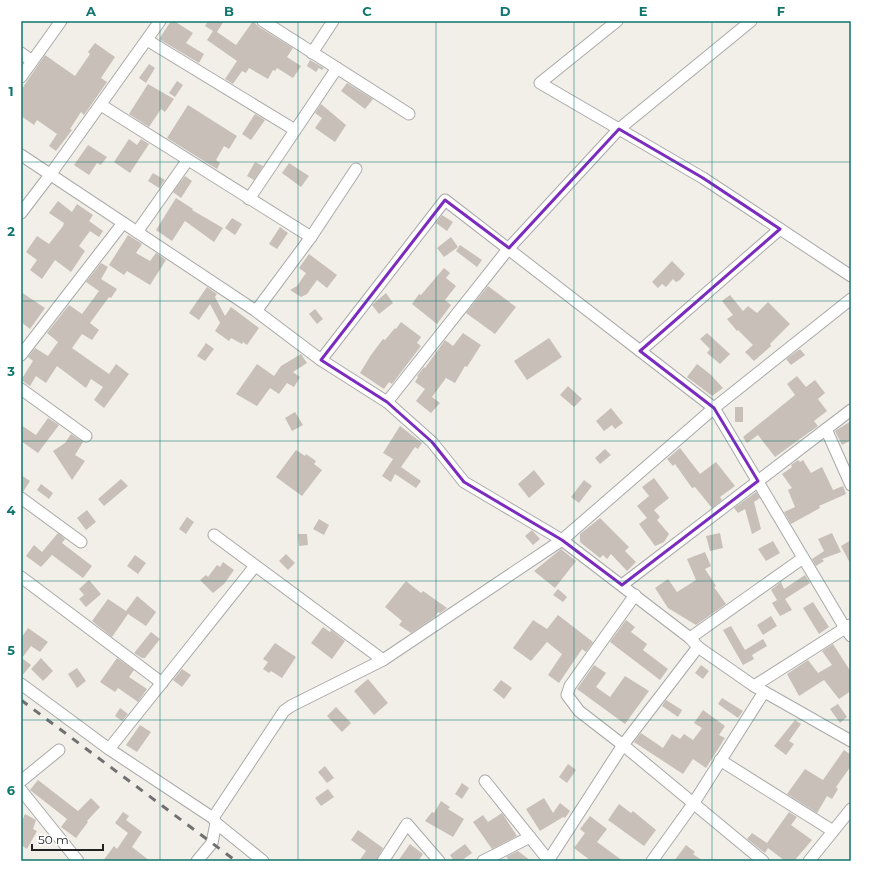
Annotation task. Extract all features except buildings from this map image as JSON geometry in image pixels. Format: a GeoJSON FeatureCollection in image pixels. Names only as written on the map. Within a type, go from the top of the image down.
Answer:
{"type":"FeatureCollection","features":[{"type":"Feature","properties":{"kind":"street"},"geometry":{"type":"LineString","coordinates":[[21,77],[61,21]]}},
{"type":"Feature","properties":{"kind":"street"},"geometry":{"type":"LineString","coordinates":[[21,213],[101,105],[160,21]]}},
{"type":"Feature","properties":{"kind":"street"},"geometry":{"type":"LineString","coordinates":[[263,21],[409,114]]}},
{"type":"Feature","properties":{"kind":"street"},"geometry":{"type":"LineString","coordinates":[[312,53],[333,21]]}},
{"type":"Feature","properties":{"kind":"street"},"geometry":{"type":"LineString","coordinates":[[617,21],[540,83],[703,178],[851,276]]}},
{"type":"Feature","properties":{"kind":"street"},"geometry":{"type":"LineString","coordinates":[[387,402],[509,248],[619,129],[751,21]]}},
{"type":"Feature","properties":{"kind":"street"},"geometry":{"type":"LineString","coordinates":[[147,40],[295,130]]}},
{"type":"Feature","properties":{"kind":"street"},"geometry":{"type":"LineString","coordinates":[[21,53],[32,61]]}},
{"type":"Feature","properties":{"kind":"street"},"geometry":{"type":"LineString","coordinates":[[250,199],[337,68]]}},
{"type":"Feature","properties":{"kind":"street"},"geometry":{"type":"LineString","coordinates":[[101,105],[187,161],[311,237]]}},
{"type":"Feature","properties":{"kind":"street"},"geometry":{"type":"LineString","coordinates":[[21,155],[256,311],[321,360],[387,402],[432,442],[464,482],[562,540],[690,638],[698,647],[759,689],[851,741]]}},
{"type":"Feature","properties":{"kind":"street"},"geometry":{"type":"LineString","coordinates":[[137,232],[187,161]]}},
{"type":"Feature","properties":{"kind":"street"},"geometry":{"type":"LineString","coordinates":[[256,311],[311,237],[356,169]]}},
{"type":"Feature","properties":{"kind":"street"},"geometry":{"type":"LineString","coordinates":[[321,360],[445,200],[714,408],[803,558],[849,629],[759,689],[720,760],[693,804],[652,861]]}},
{"type":"Feature","properties":{"kind":"street"},"geometry":{"type":"LineString","coordinates":[[21,355],[123,223]]}},
{"type":"Feature","properties":{"kind":"street"},"geometry":{"type":"LineString","coordinates":[[640,351],[780,229]]}},
{"type":"Feature","properties":{"kind":"street"},"geometry":{"type":"LineString","coordinates":[[201,860],[212,843],[214,820],[284,711],[297,702],[383,660],[562,540],[714,408],[851,299]]}},
{"type":"Feature","properties":{"kind":"street"},"geometry":{"type":"LineString","coordinates":[[21,390],[86,436]]}},
{"type":"Feature","properties":{"kind":"street"},"geometry":{"type":"LineString","coordinates":[[622,585],[851,410]]}},
{"type":"Feature","properties":{"kind":"street"},"geometry":{"type":"LineString","coordinates":[[826,429],[851,485]]}},
{"type":"Feature","properties":{"kind":"street"},"geometry":{"type":"LineString","coordinates":[[22,499],[81,542]]}},
{"type":"Feature","properties":{"kind":"street"},"geometry":{"type":"LineString","coordinates":[[214,535],[383,660]]}},
{"type":"Feature","properties":{"kind":"street"},"geometry":{"type":"LineString","coordinates":[[690,638],[803,558]]}},
{"type":"Feature","properties":{"kind":"street"},"geometry":{"type":"LineString","coordinates":[[109,749],[255,566]]}},
{"type":"Feature","properties":{"kind":"street"},"geometry":{"type":"LineString","coordinates":[[21,577],[162,683]]}},
{"type":"Feature","properties":{"kind":"street"},"geometry":{"type":"LineString","coordinates":[[635,595],[570,686],[567,695],[579,711],[623,745],[763,861]]}},
{"type":"Feature","properties":{"kind":"street"},"geometry":{"type":"LineString","coordinates":[[486,781],[548,861],[623,745],[698,647]]}},
{"type":"Feature","properties":{"kind":"street"},"geometry":{"type":"LineString","coordinates":[[21,684],[109,749],[214,820],[263,861]]}},
{"type":"Feature","properties":{"kind":"street"},"geometry":{"type":"LineString","coordinates":[[21,781],[58,750]]}},
{"type":"Feature","properties":{"kind":"street"},"geometry":{"type":"LineString","coordinates":[[720,760],[833,831]]}},
{"type":"Feature","properties":{"kind":"street"},"geometry":{"type":"LineString","coordinates":[[21,790],[78,861]]}},
{"type":"Feature","properties":{"kind":"street"},"geometry":{"type":"LineString","coordinates":[[809,861],[851,809]]}},
{"type":"Feature","properties":{"kind":"street"},"geometry":{"type":"LineString","coordinates":[[383,861],[407,824],[439,861]]}},
{"type":"Feature","properties":{"kind":"street"},"geometry":{"type":"LineString","coordinates":[[483,861],[530,837]]}},
{"type":"Feature","properties":{"kind":"highlighted area"},"geometry":{"type":"Polygon","coordinates":[[[619,129],[703,178],[780,229],[640,351],[714,408],[758,481],[622,585],[562,540],[464,482],[432,442],[387,402],[321,360],[445,200],[509,248],[619,129]]]}},
{"type":"Feature","properties":{"kind":"railway"},"geometry":{"type":"LineString","coordinates":[[21,700],[236,861]]}}]}
